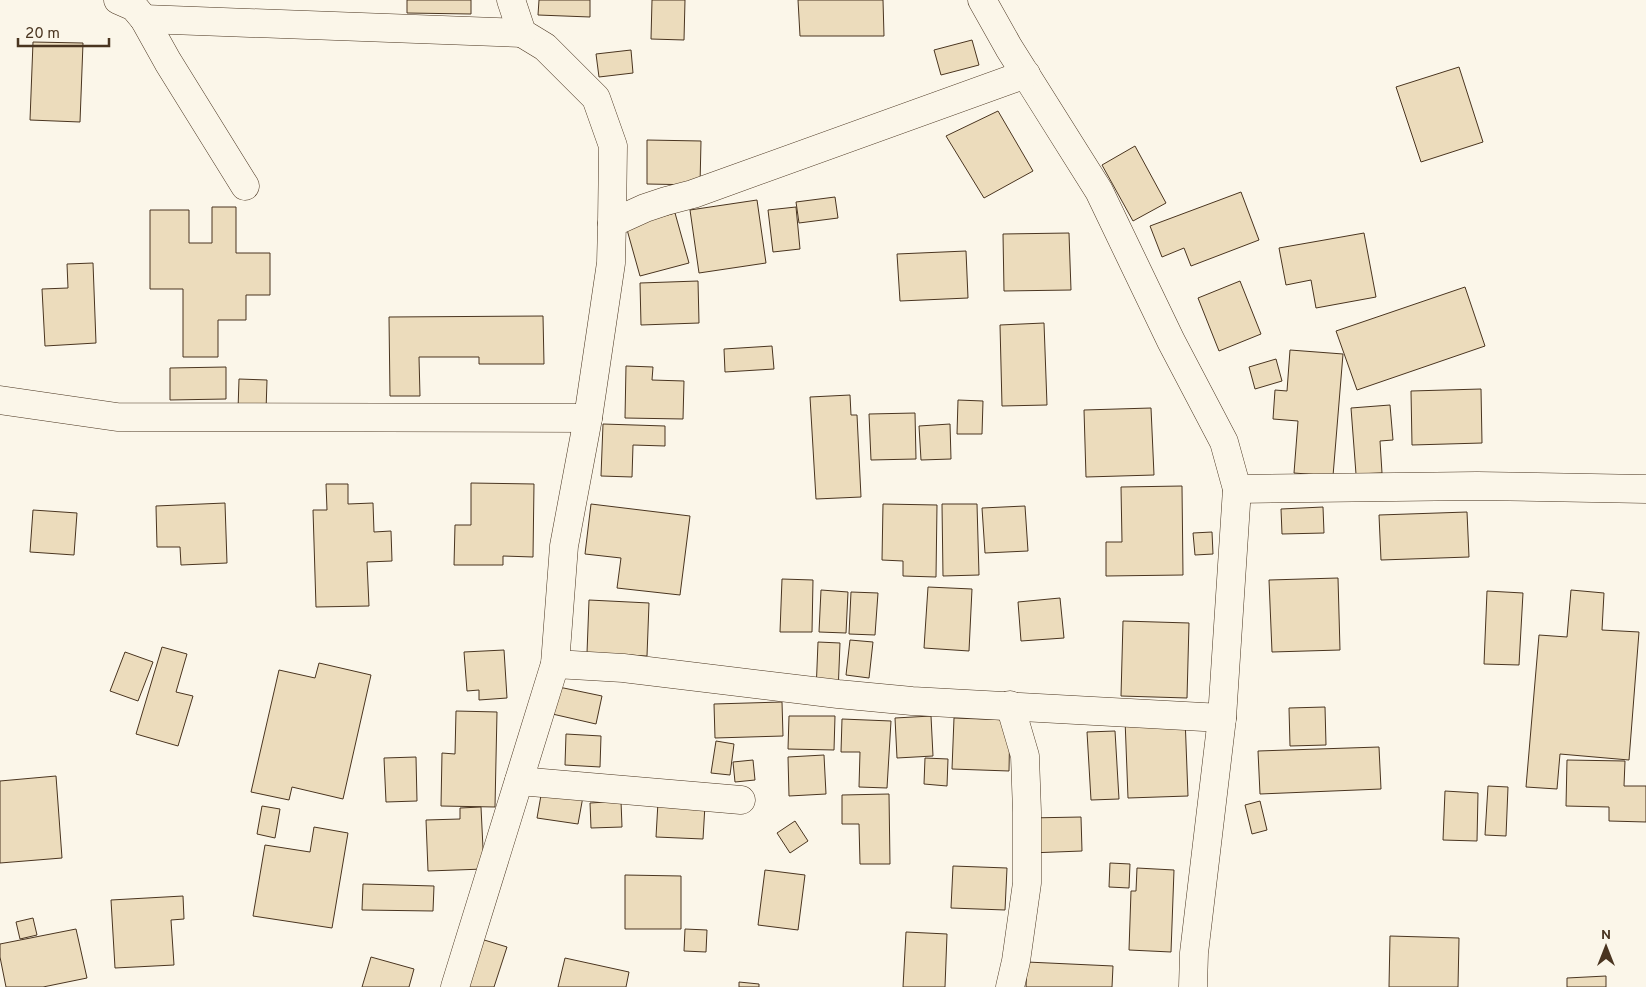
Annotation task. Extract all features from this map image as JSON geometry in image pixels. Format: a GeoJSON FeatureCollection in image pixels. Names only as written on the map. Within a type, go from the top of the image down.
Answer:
{"type":"FeatureCollection","features":[{"type":"Feature","properties":{"kind":"street"},"geometry":{"type":"LineString","coordinates":[[118,0],[134,7],[144,19],[168,62],[245,186]]}},
{"type":"Feature","properties":{"kind":"street"},"geometry":{"type":"LineString","coordinates":[[511,0],[522,33]]}},
{"type":"Feature","properties":{"kind":"street"},"geometry":{"type":"LineString","coordinates":[[982,0],[1099,191],[1171,341],[1224,442],[1237,489],[1222,718],[1194,953],[1193,987]]}},
{"type":"Feature","properties":{"kind":"street"},"geometry":{"type":"LineString","coordinates":[[144,19],[522,33],[544,47],[596,98],[613,146],[611,263],[588,418],[564,546],[555,664],[455,987]]}},
{"type":"Feature","properties":{"kind":"street"},"geometry":{"type":"LineString","coordinates":[[612,224],[659,203],[719,185],[1026,74]]}},
{"type":"Feature","properties":{"kind":"street"},"geometry":{"type":"LineString","coordinates":[[0,400],[117,417],[588,418]]}},
{"type":"Feature","properties":{"kind":"street"},"geometry":{"type":"LineString","coordinates":[[1237,489],[1477,486],[1646,489]]}},
{"type":"Feature","properties":{"kind":"street"},"geometry":{"type":"LineString","coordinates":[[555,664],[624,668],[912,701],[1222,718]]}},
{"type":"Feature","properties":{"kind":"street"},"geometry":{"type":"LineString","coordinates":[[1010,705],[1025,756],[1027,812],[1027,883],[1016,961],[1010,987]]}},
{"type":"Feature","properties":{"kind":"street"},"geometry":{"type":"LineString","coordinates":[[519,781],[741,800]]}},
{"type":"Feature","properties":{"kind":"building"},"geometry":{"type":"Polygon","coordinates":[[[407,0],[471,0],[471,14],[407,13],[407,0]]]}},
{"type":"Feature","properties":{"kind":"building"},"geometry":{"type":"Polygon","coordinates":[[[539,0],[590,0],[590,17],[538,15],[539,0]]]}},
{"type":"Feature","properties":{"kind":"building"},"geometry":{"type":"Polygon","coordinates":[[[652,0],[685,0],[684,40],[651,39],[652,0]]]}},
{"type":"Feature","properties":{"kind":"building"},"geometry":{"type":"Polygon","coordinates":[[[798,0],[883,0],[884,36],[800,36],[798,0]]]}},
{"type":"Feature","properties":{"kind":"building"},"geometry":{"type":"Polygon","coordinates":[[[972,40],[979,65],[941,75],[934,50],[972,40]]]}},
{"type":"Feature","properties":{"kind":"building"},"geometry":{"type":"Polygon","coordinates":[[[33,42],[83,43],[80,122],[30,120],[33,42]]]}},
{"type":"Feature","properties":{"kind":"building"},"geometry":{"type":"Polygon","coordinates":[[[631,50],[633,73],[599,77],[596,54],[631,50]]]}},
{"type":"Feature","properties":{"kind":"building"},"geometry":{"type":"Polygon","coordinates":[[[1459,67],[1483,142],[1421,162],[1396,87],[1459,67]]]}},
{"type":"Feature","properties":{"kind":"building"},"geometry":{"type":"Polygon","coordinates":[[[998,111],[1033,171],[984,198],[946,136],[998,111]]]}},
{"type":"Feature","properties":{"kind":"building"},"geometry":{"type":"Polygon","coordinates":[[[647,140],[701,141],[700,185],[647,184],[647,140]]]}},
{"type":"Feature","properties":{"kind":"building"},"geometry":{"type":"Polygon","coordinates":[[[1135,146],[1166,203],[1133,221],[1102,165],[1135,146]]]}},
{"type":"Feature","properties":{"kind":"building"},"geometry":{"type":"Polygon","coordinates":[[[1241,192],[1259,240],[1191,266],[1184,248],[1162,257],[1150,226],[1241,192]]]}},
{"type":"Feature","properties":{"kind":"building"},"geometry":{"type":"Polygon","coordinates":[[[835,197],[838,218],[799,223],[796,202],[835,197]]]}},
{"type":"Feature","properties":{"kind":"building"},"geometry":{"type":"Polygon","coordinates":[[[757,200],[766,263],[699,273],[690,210],[757,200]]]}},
{"type":"Feature","properties":{"kind":"building"},"geometry":{"type":"Polygon","coordinates":[[[212,207],[236,207],[236,253],[270,253],[270,295],[246,295],[246,320],[218,320],[218,357],[183,357],[183,289],[150,289],[150,210],[189,210],[189,243],[212,243],[212,207]]]}},
{"type":"Feature","properties":{"kind":"building"},"geometry":{"type":"Polygon","coordinates":[[[796,207],[800,249],[773,252],[768,210],[796,207]]]}},
{"type":"Feature","properties":{"kind":"building"},"geometry":{"type":"Polygon","coordinates":[[[675,213],[689,263],[640,276],[626,226],[675,213]]]}},
{"type":"Feature","properties":{"kind":"building"},"geometry":{"type":"Polygon","coordinates":[[[1069,233],[1071,290],[1004,291],[1003,234],[1069,233]]]}},
{"type":"Feature","properties":{"kind":"building"},"geometry":{"type":"Polygon","coordinates":[[[1364,233],[1376,297],[1316,308],[1311,280],[1286,285],[1279,248],[1364,233]]]}},
{"type":"Feature","properties":{"kind":"building"},"geometry":{"type":"Polygon","coordinates":[[[966,251],[968,298],[900,301],[897,254],[966,251]]]}},
{"type":"Feature","properties":{"kind":"building"},"geometry":{"type":"Polygon","coordinates":[[[93,263],[96,343],[45,346],[42,289],[68,288],[67,264],[93,263]]]}},
{"type":"Feature","properties":{"kind":"building"},"geometry":{"type":"Polygon","coordinates":[[[698,281],[699,323],[641,325],[640,283],[698,281]]]}},
{"type":"Feature","properties":{"kind":"building"},"geometry":{"type":"Polygon","coordinates":[[[1240,281],[1261,334],[1219,351],[1198,298],[1240,281]]]}},
{"type":"Feature","properties":{"kind":"building"},"geometry":{"type":"Polygon","coordinates":[[[1465,287],[1485,346],[1357,390],[1336,331],[1465,287]]]}},
{"type":"Feature","properties":{"kind":"building"},"geometry":{"type":"Polygon","coordinates":[[[543,316],[544,364],[479,364],[479,357],[419,357],[420,396],[390,396],[389,317],[543,316]]]}},
{"type":"Feature","properties":{"kind":"building"},"geometry":{"type":"Polygon","coordinates":[[[1044,323],[1047,405],[1002,406],[1000,325],[1044,323]]]}},
{"type":"Feature","properties":{"kind":"building"},"geometry":{"type":"Polygon","coordinates":[[[772,346],[774,369],[725,372],[724,349],[772,346]]]}},
{"type":"Feature","properties":{"kind":"building"},"geometry":{"type":"Polygon","coordinates":[[[1290,350],[1343,354],[1333,476],[1294,473],[1298,421],[1273,419],[1275,390],[1287,391],[1290,350]]]}},
{"type":"Feature","properties":{"kind":"building"},"geometry":{"type":"Polygon","coordinates":[[[1276,359],[1282,381],[1255,389],[1249,367],[1276,359]]]}},
{"type":"Feature","properties":{"kind":"building"},"geometry":{"type":"Polygon","coordinates":[[[626,366],[653,367],[652,380],[684,381],[683,419],[625,418],[626,366]]]}},
{"type":"Feature","properties":{"kind":"building"},"geometry":{"type":"Polygon","coordinates":[[[226,367],[226,399],[170,400],[170,368],[226,367]]]}},
{"type":"Feature","properties":{"kind":"building"},"geometry":{"type":"Polygon","coordinates":[[[239,379],[267,380],[266,411],[238,410],[239,379]]]}},
{"type":"Feature","properties":{"kind":"building"},"geometry":{"type":"Polygon","coordinates":[[[1481,389],[1482,443],[1412,445],[1411,391],[1481,389]]]}},
{"type":"Feature","properties":{"kind":"building"},"geometry":{"type":"Polygon","coordinates":[[[850,395],[851,415],[857,415],[861,497],[816,499],[810,397],[850,395]]]}},
{"type":"Feature","properties":{"kind":"building"},"geometry":{"type":"Polygon","coordinates":[[[958,400],[983,401],[982,434],[957,434],[958,400]]]}},
{"type":"Feature","properties":{"kind":"building"},"geometry":{"type":"Polygon","coordinates":[[[1390,405],[1393,440],[1380,441],[1382,473],[1356,474],[1351,408],[1390,405]]]}},
{"type":"Feature","properties":{"kind":"building"},"geometry":{"type":"Polygon","coordinates":[[[1151,408],[1154,475],[1086,477],[1084,410],[1151,408]]]}},
{"type":"Feature","properties":{"kind":"building"},"geometry":{"type":"Polygon","coordinates":[[[915,413],[916,459],[871,460],[869,414],[915,413]]]}},
{"type":"Feature","properties":{"kind":"building"},"geometry":{"type":"Polygon","coordinates":[[[603,424],[665,426],[665,446],[633,445],[632,477],[601,476],[603,424]]]}},
{"type":"Feature","properties":{"kind":"building"},"geometry":{"type":"Polygon","coordinates":[[[950,424],[951,459],[921,460],[919,426],[950,424]]]}},
{"type":"Feature","properties":{"kind":"building"},"geometry":{"type":"Polygon","coordinates":[[[471,483],[534,484],[533,557],[503,556],[503,565],[454,565],[455,525],[471,525],[471,483]]]}},
{"type":"Feature","properties":{"kind":"building"},"geometry":{"type":"Polygon","coordinates":[[[326,484],[348,484],[348,504],[373,503],[374,532],[391,531],[392,561],[367,562],[369,606],[316,607],[313,510],[327,510],[326,484]]]}},
{"type":"Feature","properties":{"kind":"building"},"geometry":{"type":"Polygon","coordinates":[[[1182,486],[1183,575],[1106,576],[1106,542],[1122,542],[1121,487],[1182,486]]]}},
{"type":"Feature","properties":{"kind":"building"},"geometry":{"type":"Polygon","coordinates":[[[225,503],[227,563],[181,565],[180,547],[157,547],[156,506],[225,503]]]}},
{"type":"Feature","properties":{"kind":"building"},"geometry":{"type":"Polygon","coordinates":[[[591,504],[690,516],[680,595],[617,588],[621,558],[585,554],[591,504]]]}},
{"type":"Feature","properties":{"kind":"building"},"geometry":{"type":"Polygon","coordinates":[[[883,504],[937,505],[936,577],[903,576],[903,561],[882,560],[883,504]]]}},
{"type":"Feature","properties":{"kind":"building"},"geometry":{"type":"Polygon","coordinates":[[[942,504],[977,504],[979,575],[943,576],[942,504]]]}},
{"type":"Feature","properties":{"kind":"building"},"geometry":{"type":"Polygon","coordinates":[[[1025,506],[1028,551],[985,553],[982,508],[1025,506]]]}},
{"type":"Feature","properties":{"kind":"building"},"geometry":{"type":"Polygon","coordinates":[[[1323,507],[1324,533],[1282,534],[1281,509],[1323,507]]]}},
{"type":"Feature","properties":{"kind":"building"},"geometry":{"type":"Polygon","coordinates":[[[33,510],[77,513],[74,555],[30,552],[33,510]]]}},
{"type":"Feature","properties":{"kind":"building"},"geometry":{"type":"Polygon","coordinates":[[[1467,512],[1469,557],[1381,560],[1379,515],[1467,512]]]}},
{"type":"Feature","properties":{"kind":"building"},"geometry":{"type":"Polygon","coordinates":[[[1212,532],[1213,554],[1195,555],[1193,533],[1212,532]]]}},
{"type":"Feature","properties":{"kind":"building"},"geometry":{"type":"Polygon","coordinates":[[[1338,578],[1340,650],[1272,652],[1269,580],[1338,578]]]}},
{"type":"Feature","properties":{"kind":"building"},"geometry":{"type":"Polygon","coordinates":[[[782,579],[813,580],[812,632],[780,632],[782,579]]]}},
{"type":"Feature","properties":{"kind":"building"},"geometry":{"type":"Polygon","coordinates":[[[928,587],[972,589],[969,651],[924,648],[928,587]]]}},
{"type":"Feature","properties":{"kind":"building"},"geometry":{"type":"Polygon","coordinates":[[[821,590],[848,592],[846,633],[819,632],[821,590]]]}},
{"type":"Feature","properties":{"kind":"building"},"geometry":{"type":"Polygon","coordinates":[[[1571,590],[1604,593],[1602,630],[1639,632],[1629,760],[1560,754],[1557,789],[1526,787],[1539,635],[1567,637],[1571,590]]]}},
{"type":"Feature","properties":{"kind":"building"},"geometry":{"type":"Polygon","coordinates":[[[1487,591],[1523,593],[1519,665],[1484,664],[1487,591]]]}},
{"type":"Feature","properties":{"kind":"building"},"geometry":{"type":"Polygon","coordinates":[[[851,592],[878,593],[875,635],[849,634],[851,592]]]}},
{"type":"Feature","properties":{"kind":"building"},"geometry":{"type":"Polygon","coordinates":[[[1060,598],[1064,638],[1021,641],[1018,602],[1060,598]]]}},
{"type":"Feature","properties":{"kind":"building"},"geometry":{"type":"Polygon","coordinates":[[[589,600],[649,603],[647,656],[587,653],[589,600]]]}},
{"type":"Feature","properties":{"kind":"building"},"geometry":{"type":"Polygon","coordinates":[[[1123,621],[1189,623],[1187,698],[1121,696],[1123,621]]]}},
{"type":"Feature","properties":{"kind":"building"},"geometry":{"type":"Polygon","coordinates":[[[850,640],[873,642],[869,678],[846,675],[850,640]]]}},
{"type":"Feature","properties":{"kind":"building"},"geometry":{"type":"Polygon","coordinates":[[[818,642],[840,643],[838,693],[816,692],[818,642]]]}},
{"type":"Feature","properties":{"kind":"building"},"geometry":{"type":"Polygon","coordinates":[[[162,647],[187,654],[176,692],[193,696],[178,746],[136,734],[162,647]]]}},
{"type":"Feature","properties":{"kind":"building"},"geometry":{"type":"Polygon","coordinates":[[[504,650],[507,698],[479,700],[479,690],[467,691],[464,652],[504,650]]]}},
{"type":"Feature","properties":{"kind":"building"},"geometry":{"type":"Polygon","coordinates":[[[125,652],[153,662],[138,701],[110,691],[125,652]]]}},
{"type":"Feature","properties":{"kind":"building"},"geometry":{"type":"Polygon","coordinates":[[[319,663],[371,675],[343,799],[292,787],[289,800],[251,792],[279,670],[315,678],[319,663]]]}},
{"type":"Feature","properties":{"kind":"building"},"geometry":{"type":"Polygon","coordinates":[[[554,686],[602,696],[596,724],[548,713],[554,686]]]}},
{"type":"Feature","properties":{"kind":"building"},"geometry":{"type":"Polygon","coordinates":[[[782,702],[783,736],[715,738],[714,704],[782,702]]]}},
{"type":"Feature","properties":{"kind":"building"},"geometry":{"type":"Polygon","coordinates":[[[1325,707],[1326,745],[1290,746],[1289,708],[1325,707]]]}},
{"type":"Feature","properties":{"kind":"building"},"geometry":{"type":"Polygon","coordinates":[[[456,711],[497,712],[495,807],[441,806],[442,753],[455,754],[456,711]]]}},
{"type":"Feature","properties":{"kind":"building"},"geometry":{"type":"Polygon","coordinates":[[[789,716],[835,716],[834,750],[788,749],[789,716]]]}},
{"type":"Feature","properties":{"kind":"building"},"geometry":{"type":"Polygon","coordinates":[[[931,716],[933,756],[897,758],[895,718],[931,716]]]}},
{"type":"Feature","properties":{"kind":"building"},"geometry":{"type":"Polygon","coordinates":[[[1185,717],[1188,796],[1128,798],[1125,719],[1185,717]]]}},
{"type":"Feature","properties":{"kind":"building"},"geometry":{"type":"Polygon","coordinates":[[[954,718],[1010,720],[1009,771],[952,769],[954,718]]]}},
{"type":"Feature","properties":{"kind":"building"},"geometry":{"type":"Polygon","coordinates":[[[842,719],[891,721],[887,788],[859,787],[860,752],[841,752],[842,719]]]}},
{"type":"Feature","properties":{"kind":"building"},"geometry":{"type":"Polygon","coordinates":[[[1115,731],[1119,799],[1091,800],[1087,732],[1115,731]]]}},
{"type":"Feature","properties":{"kind":"building"},"geometry":{"type":"Polygon","coordinates":[[[566,734],[601,736],[600,767],[565,765],[566,734]]]}},
{"type":"Feature","properties":{"kind":"building"},"geometry":{"type":"Polygon","coordinates":[[[716,741],[734,744],[730,775],[711,773],[716,741]]]}},
{"type":"Feature","properties":{"kind":"building"},"geometry":{"type":"Polygon","coordinates":[[[1379,747],[1381,789],[1260,794],[1258,751],[1379,747]]]}},
{"type":"Feature","properties":{"kind":"building"},"geometry":{"type":"Polygon","coordinates":[[[824,755],[826,794],[789,796],[788,757],[824,755]]]}},
{"type":"Feature","properties":{"kind":"building"},"geometry":{"type":"Polygon","coordinates":[[[416,757],[417,801],[386,802],[384,758],[416,757]]]}},
{"type":"Feature","properties":{"kind":"building"},"geometry":{"type":"Polygon","coordinates":[[[925,758],[948,759],[947,786],[924,784],[925,758]]]}},
{"type":"Feature","properties":{"kind":"building"},"geometry":{"type":"Polygon","coordinates":[[[753,760],[755,780],[735,782],[733,762],[753,760]]]}},
{"type":"Feature","properties":{"kind":"building"},"geometry":{"type":"Polygon","coordinates":[[[1567,760],[1625,761],[1624,786],[1646,786],[1646,822],[1609,821],[1609,807],[1566,806],[1567,760]]]}},
{"type":"Feature","properties":{"kind":"building"},"geometry":{"type":"Polygon","coordinates":[[[56,776],[62,858],[0,863],[0,781],[56,776]]]}},
{"type":"Feature","properties":{"kind":"building"},"geometry":{"type":"Polygon","coordinates":[[[543,784],[584,791],[578,824],[537,818],[543,784]]]}},
{"type":"Feature","properties":{"kind":"building"},"geometry":{"type":"Polygon","coordinates":[[[1488,786],[1508,787],[1506,836],[1485,835],[1488,786]]]}},
{"type":"Feature","properties":{"kind":"building"},"geometry":{"type":"Polygon","coordinates":[[[1445,791],[1478,793],[1477,841],[1443,840],[1445,791]]]}},
{"type":"Feature","properties":{"kind":"building"},"geometry":{"type":"Polygon","coordinates":[[[889,794],[890,864],[860,864],[859,824],[842,824],[842,795],[889,794]]]}},
{"type":"Feature","properties":{"kind":"building"},"geometry":{"type":"Polygon","coordinates":[[[621,801],[622,827],[591,828],[590,803],[621,801]]]}},
{"type":"Feature","properties":{"kind":"building"},"geometry":{"type":"Polygon","coordinates":[[[1260,801],[1267,830],[1252,834],[1245,805],[1260,801]]]}},
{"type":"Feature","properties":{"kind":"building"},"geometry":{"type":"Polygon","coordinates":[[[658,802],[705,805],[703,839],[656,837],[658,802]]]}},
{"type":"Feature","properties":{"kind":"building"},"geometry":{"type":"Polygon","coordinates":[[[262,806],[280,809],[275,838],[257,834],[262,806]]]}},
{"type":"Feature","properties":{"kind":"building"},"geometry":{"type":"Polygon","coordinates":[[[481,807],[484,869],[428,871],[426,820],[460,819],[460,808],[481,807]]]}},
{"type":"Feature","properties":{"kind":"building"},"geometry":{"type":"Polygon","coordinates":[[[1081,817],[1082,851],[1029,853],[1028,818],[1081,817]]]}},
{"type":"Feature","properties":{"kind":"building"},"geometry":{"type":"Polygon","coordinates":[[[795,821],[808,841],[790,853],[777,833],[795,821]]]}},
{"type":"Feature","properties":{"kind":"building"},"geometry":{"type":"Polygon","coordinates":[[[314,827],[348,833],[332,928],[253,916],[265,845],[310,852],[314,827]]]}},
{"type":"Feature","properties":{"kind":"building"},"geometry":{"type":"Polygon","coordinates":[[[1110,863],[1130,864],[1129,888],[1109,887],[1110,863]]]}},
{"type":"Feature","properties":{"kind":"building"},"geometry":{"type":"Polygon","coordinates":[[[953,866],[1007,868],[1005,910],[951,908],[953,866]]]}},
{"type":"Feature","properties":{"kind":"building"},"geometry":{"type":"Polygon","coordinates":[[[1137,868],[1174,870],[1171,952],[1129,950],[1131,891],[1136,891],[1137,868]]]}},
{"type":"Feature","properties":{"kind":"building"},"geometry":{"type":"Polygon","coordinates":[[[765,870],[805,875],[798,930],[758,925],[765,870]]]}},
{"type":"Feature","properties":{"kind":"building"},"geometry":{"type":"Polygon","coordinates":[[[625,875],[681,876],[681,929],[625,929],[625,875]]]}},
{"type":"Feature","properties":{"kind":"building"},"geometry":{"type":"Polygon","coordinates":[[[363,884],[434,886],[433,911],[362,910],[363,884]]]}},
{"type":"Feature","properties":{"kind":"building"},"geometry":{"type":"Polygon","coordinates":[[[183,896],[184,919],[171,920],[174,965],[115,968],[111,900],[183,896]]]}},
{"type":"Feature","properties":{"kind":"building"},"geometry":{"type":"Polygon","coordinates":[[[33,918],[37,935],[20,939],[16,922],[33,918]]]}},
{"type":"Feature","properties":{"kind":"building"},"geometry":{"type":"Polygon","coordinates":[[[76,929],[87,978],[43,987],[6,987],[0,957],[0,944],[76,929]]]}},
{"type":"Feature","properties":{"kind":"building"},"geometry":{"type":"Polygon","coordinates":[[[685,929],[707,930],[706,952],[684,951],[685,929]]]}},
{"type":"Feature","properties":{"kind":"building"},"geometry":{"type":"Polygon","coordinates":[[[906,932],[947,934],[945,987],[903,987],[906,932]]]}},
{"type":"Feature","properties":{"kind":"building"},"geometry":{"type":"Polygon","coordinates":[[[1390,936],[1459,938],[1458,987],[1389,987],[1390,936]]]}},
{"type":"Feature","properties":{"kind":"building"},"geometry":{"type":"Polygon","coordinates":[[[481,939],[507,947],[494,987],[466,987],[481,939]]]}},
{"type":"Feature","properties":{"kind":"building"},"geometry":{"type":"Polygon","coordinates":[[[371,957],[414,969],[409,987],[362,987],[371,957]]]}},
{"type":"Feature","properties":{"kind":"building"},"geometry":{"type":"Polygon","coordinates":[[[565,958],[629,972],[626,987],[558,987],[565,958]]]}},
{"type":"Feature","properties":{"kind":"building"},"geometry":{"type":"Polygon","coordinates":[[[1027,962],[1113,966],[1112,987],[1026,987],[1027,962]]]}},
{"type":"Feature","properties":{"kind":"building"},"geometry":{"type":"Polygon","coordinates":[[[1606,976],[1606,987],[1567,987],[1567,978],[1606,976]]]}},
{"type":"Feature","properties":{"kind":"building"},"geometry":{"type":"Polygon","coordinates":[[[739,982],[759,984],[759,987],[739,987],[739,982]]]}}]}
